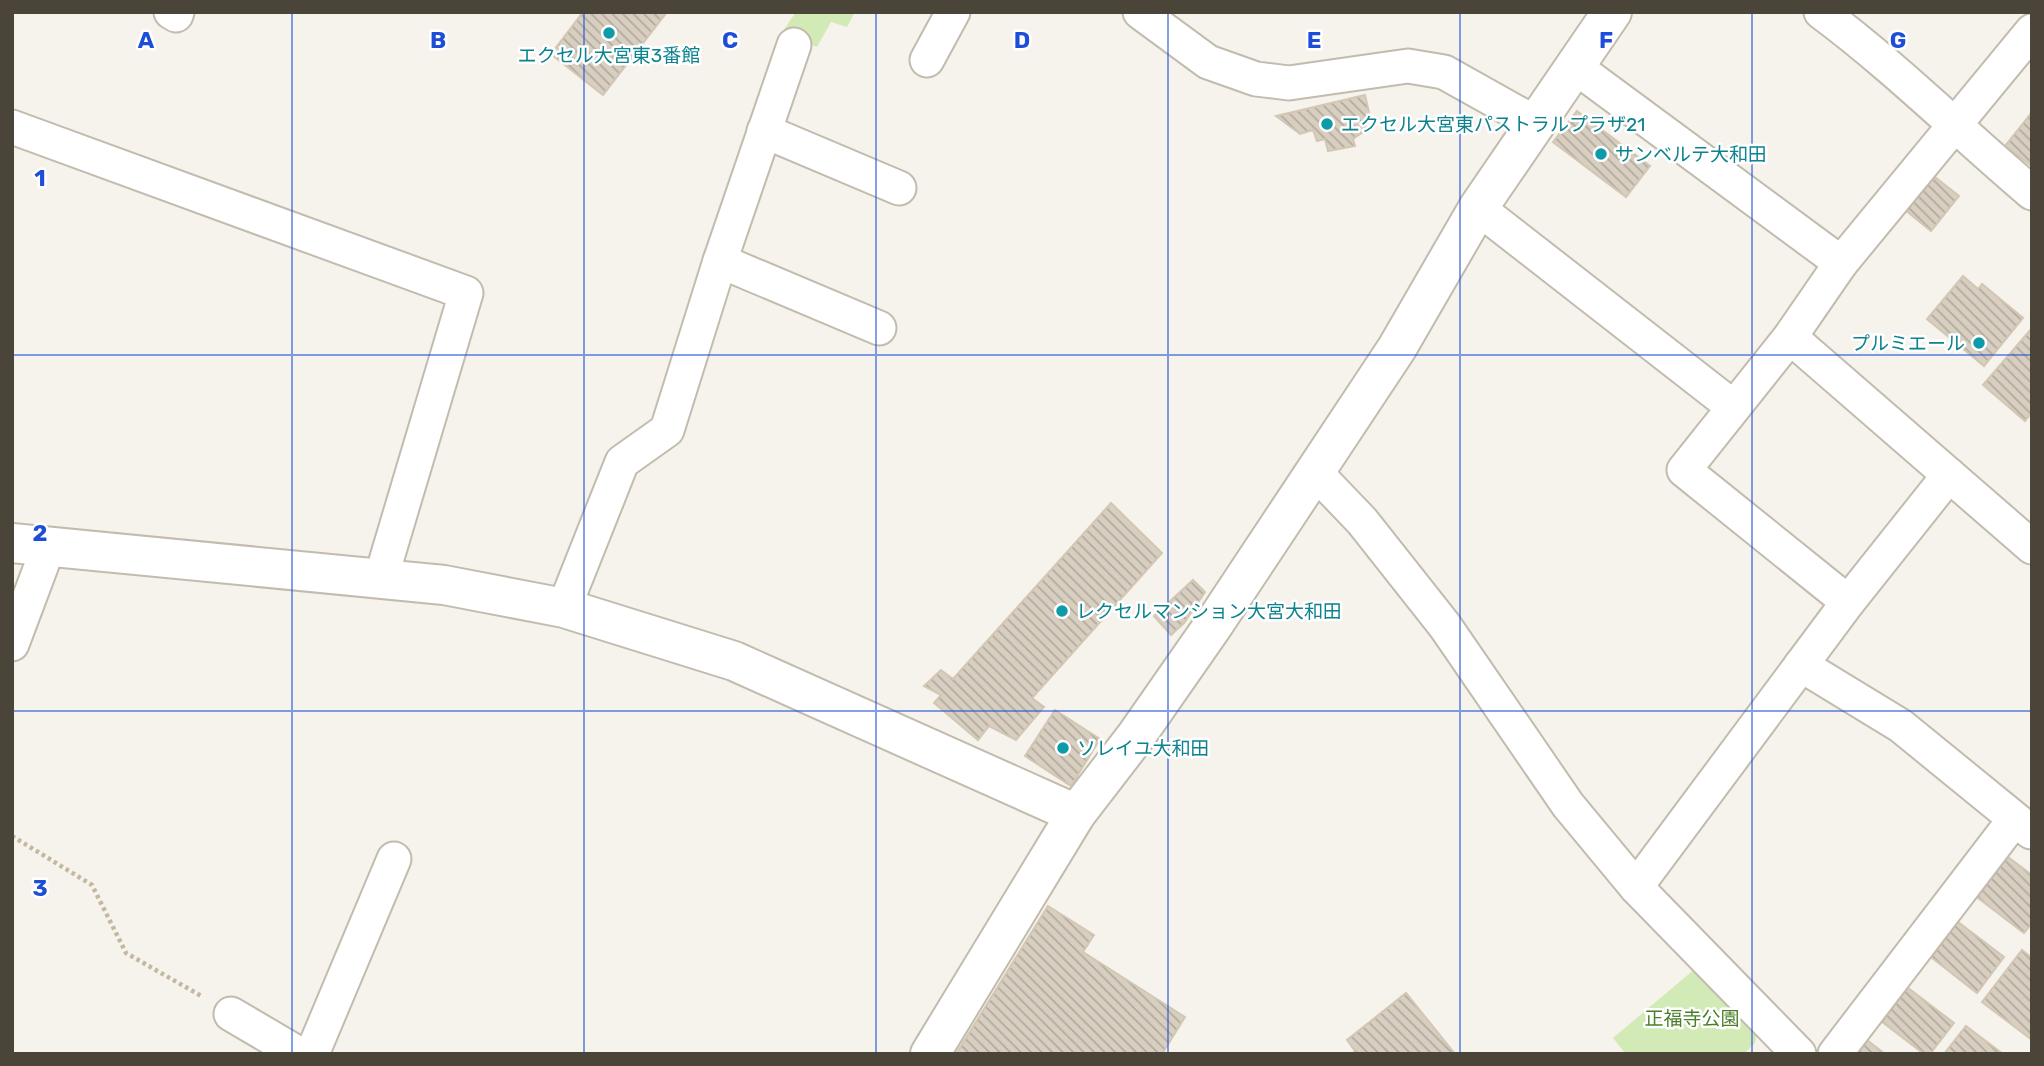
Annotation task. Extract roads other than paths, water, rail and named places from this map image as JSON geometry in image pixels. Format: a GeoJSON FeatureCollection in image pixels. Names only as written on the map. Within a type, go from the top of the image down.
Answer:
{"type":"FeatureCollection","features":[{"type":"Feature","properties":{"kind":"street"},"geometry":{"type":"LineString","coordinates":[[171,12],[176,15],[177,12]]}},
{"type":"Feature","properties":{"kind":"street"},"geometry":{"type":"LineString","coordinates":[[927,60],[953,12]]}},
{"type":"Feature","properties":{"kind":"street"},"geometry":{"type":"LineString","coordinates":[[1139,12],[1208,62],[1256,79],[1289,83],[1408,66],[1444,72],[1537,124]]}},
{"type":"Feature","properties":{"kind":"street"},"geometry":{"type":"LineString","coordinates":[[930,1054],[1076,814],[1136,736],[1315,472],[1397,348],[1478,208],[1612,12]]}},
{"type":"Feature","properties":{"kind":"street"},"geometry":{"type":"LineString","coordinates":[[1821,12],[1875,52],[1955,128],[2032,193]]}},
{"type":"Feature","properties":{"kind":"street"},"geometry":{"type":"LineString","coordinates":[[1849,602],[1684,470],[1732,406],[1790,337],[1842,263],[2032,31]]}},
{"type":"Feature","properties":{"kind":"street"},"geometry":{"type":"LineString","coordinates":[[564,608],[622,462],[667,430],[719,261],[793,46]]}},
{"type":"Feature","properties":{"kind":"street"},"geometry":{"type":"LineString","coordinates":[[1574,66],[1842,263]]}},
{"type":"Feature","properties":{"kind":"street"},"geometry":{"type":"LineString","coordinates":[[12,127],[466,293],[381,578]]}},
{"type":"Feature","properties":{"kind":"street"},"geometry":{"type":"LineString","coordinates":[[764,131],[899,188]]}},
{"type":"Feature","properties":{"kind":"street"},"geometry":{"type":"LineString","coordinates":[[1478,208],[1732,406]]}},
{"type":"Feature","properties":{"kind":"street"},"geometry":{"type":"LineString","coordinates":[[719,261],[879,328]]}},
{"type":"Feature","properties":{"kind":"street"},"geometry":{"type":"LineString","coordinates":[[1790,337],[2032,547]]}},
{"type":"Feature","properties":{"kind":"street"},"geometry":{"type":"LineString","coordinates":[[1315,472],[1362,521],[1445,626],[1568,805],[1636,887],[1779,1047]]}},
{"type":"Feature","properties":{"kind":"street"},"geometry":{"type":"LineString","coordinates":[[1636,887],[1801,665],[1948,475]]}},
{"type":"Feature","properties":{"kind":"street"},"geometry":{"type":"LineString","coordinates":[[12,644],[30,545],[444,584],[564,608],[734,661],[1076,814]]}},
{"type":"Feature","properties":{"kind":"street"},"geometry":{"type":"LineString","coordinates":[[1801,665],[1901,726],[2023,826],[1836,1054]]}},
{"type":"Feature","properties":{"kind":"street"},"geometry":{"type":"LineString","coordinates":[[312,1054],[394,859]]}},
{"type":"Feature","properties":{"kind":"street"},"geometry":{"type":"LineString","coordinates":[[231,1014],[299,1054]]}},
{"type":"Feature","properties":{"kind":"place","name":"エクセル大宮東3番館"},"geometry":{"type":"Point","coordinates":[609,33]}},
{"type":"Feature","properties":{"kind":"place","name":"エクセル大宮東パストラルプラザ21"},"geometry":{"type":"Point","coordinates":[1327,124]}},
{"type":"Feature","properties":{"kind":"place","name":"サンベルテ大和田"},"geometry":{"type":"Point","coordinates":[1601,154]}},
{"type":"Feature","properties":{"kind":"place","name":"プルミエール"},"geometry":{"type":"Point","coordinates":[1979,343]}},
{"type":"Feature","properties":{"kind":"place","name":"レクセルマンション大宮大和田"},"geometry":{"type":"Point","coordinates":[1062,611]}},
{"type":"Feature","properties":{"kind":"place","name":"ソレイユ大和田"},"geometry":{"type":"Point","coordinates":[1063,748]}},
{"type":"Feature","properties":{"kind":"park label","name":"正福寺公園"},"geometry":{"type":"Point","coordinates":[1692,1018]}}]}
